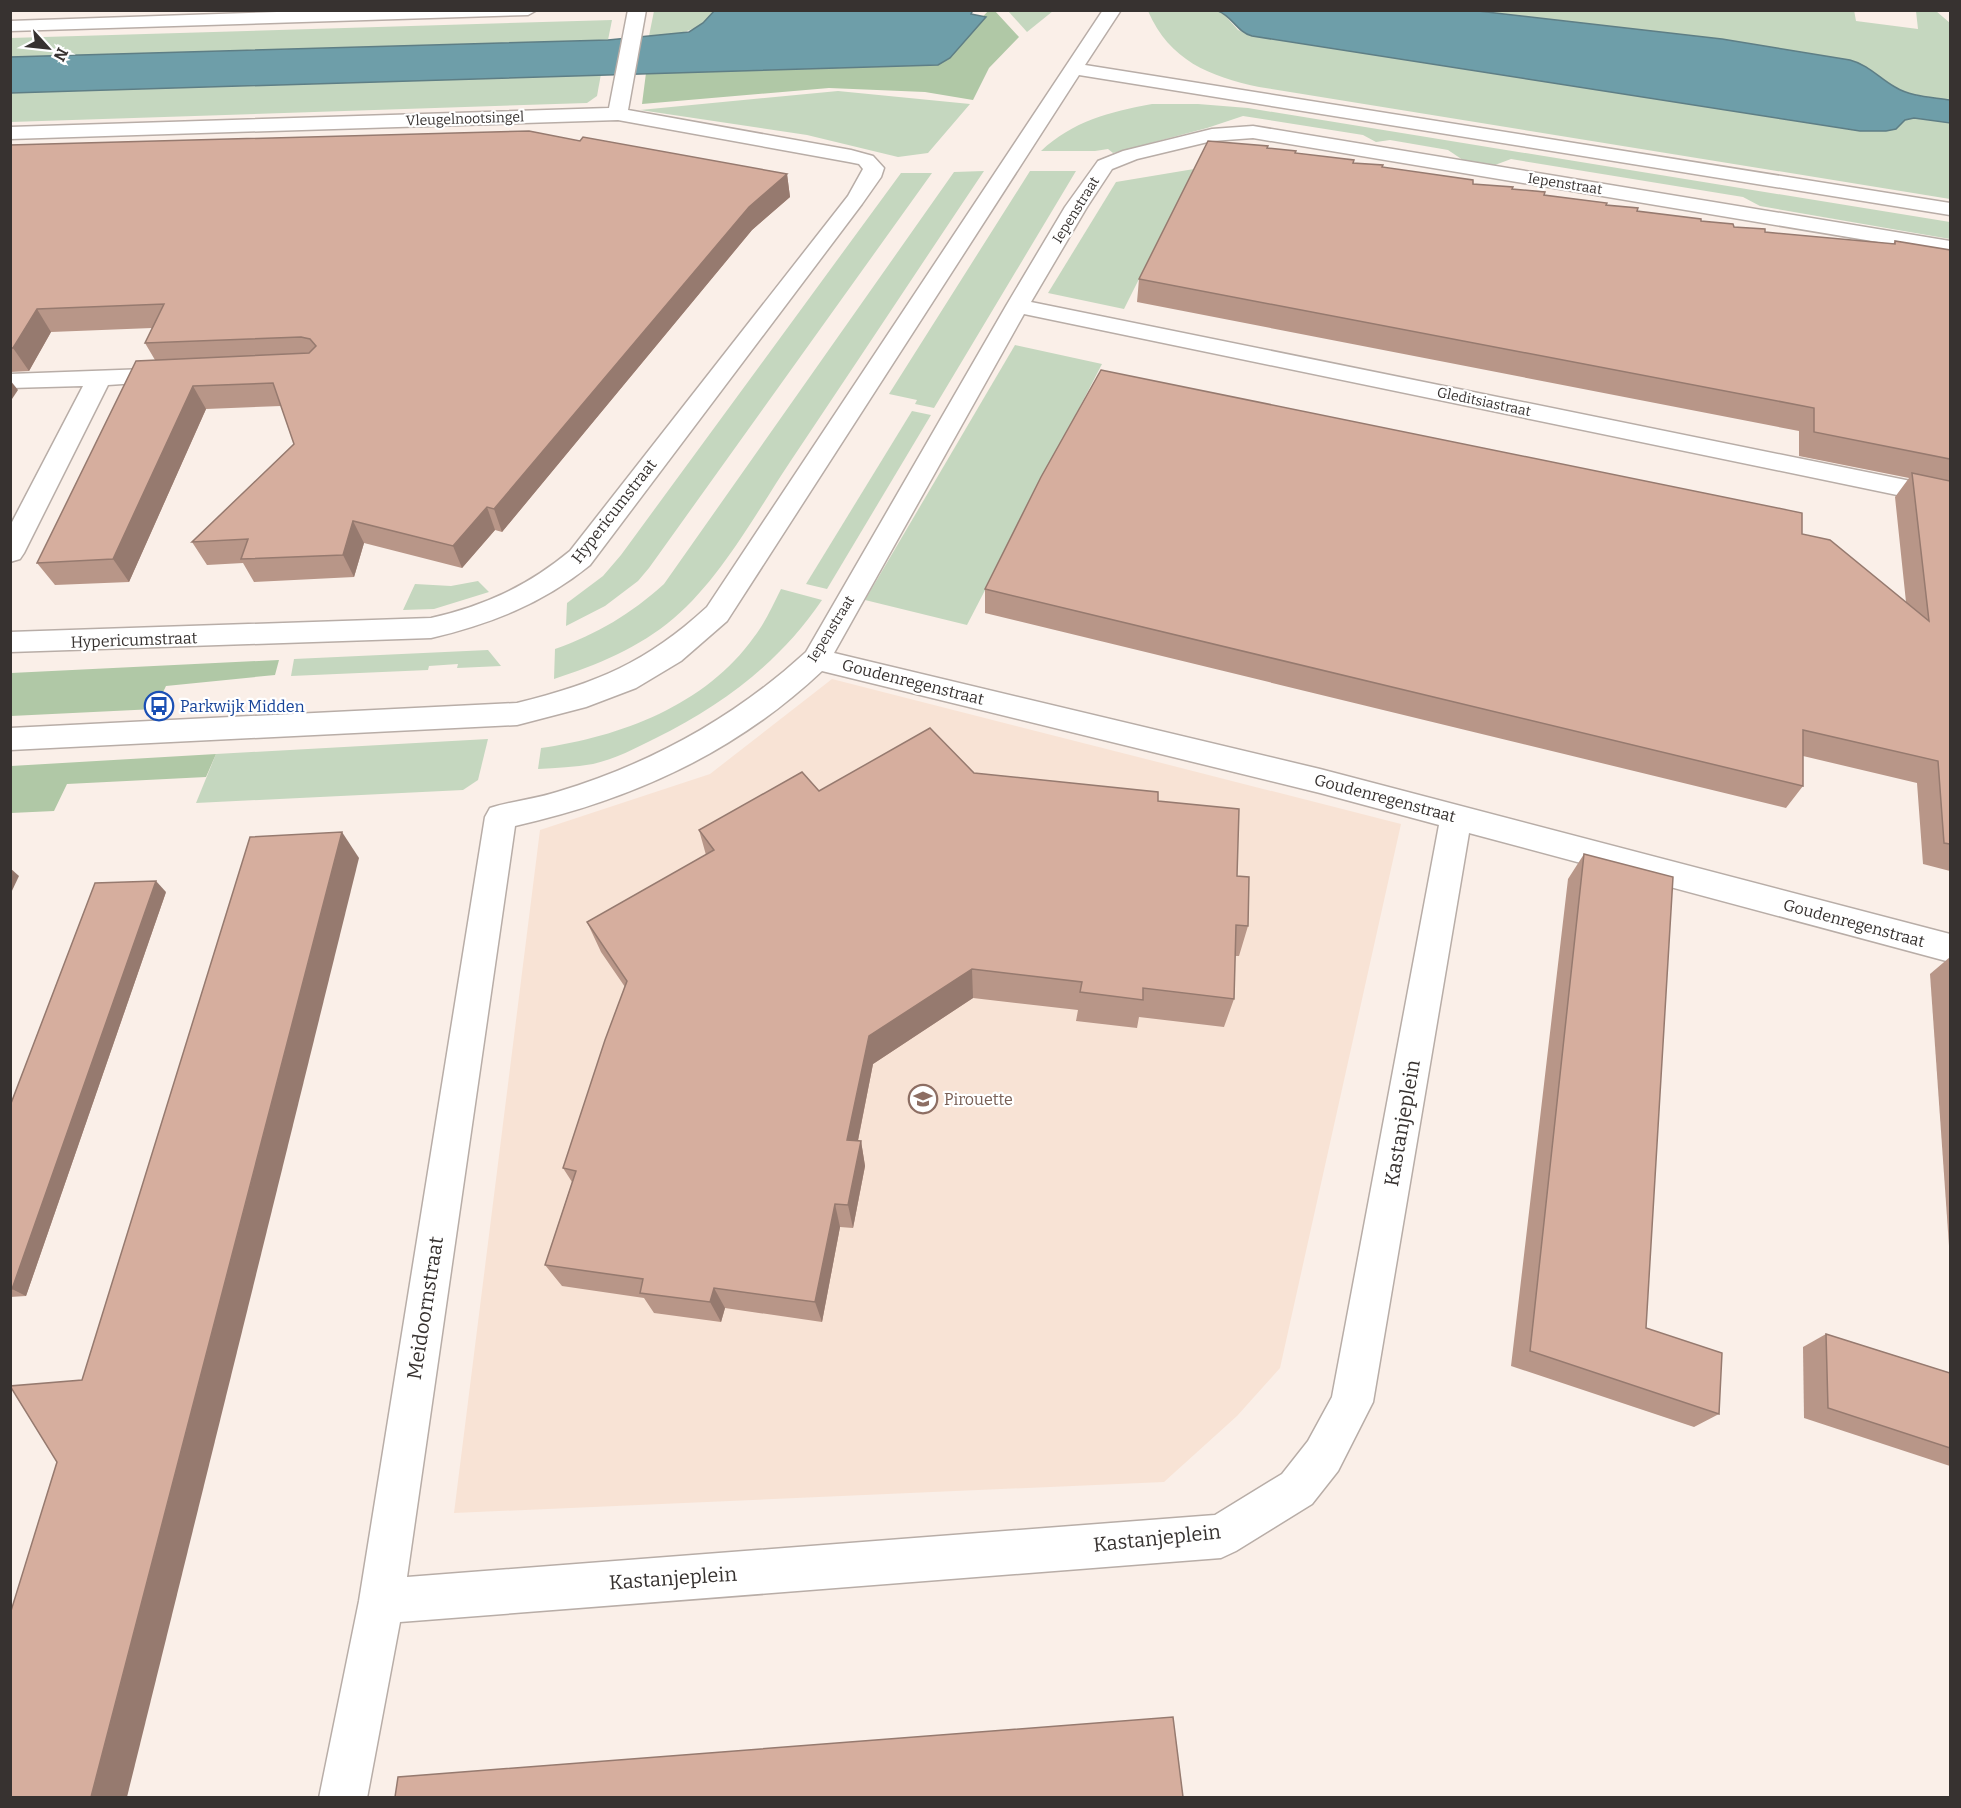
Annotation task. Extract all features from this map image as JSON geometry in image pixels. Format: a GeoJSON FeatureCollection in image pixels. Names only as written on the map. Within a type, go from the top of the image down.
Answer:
{"type":"FeatureCollection","features":[{"type":"Feature","properties":{"kind":"street"},"geometry":{"type":"LineString","coordinates":[[10,26],[528,10]]}},
{"type":"Feature","properties":{"kind":"street"},"geometry":{"type":"LineString","coordinates":[[10,739],[517,714],[588,696],[652,667],[690,640],[717,614],[1112,10]]}},
{"type":"Feature","properties":{"kind":"street"},"geometry":{"type":"LineString","coordinates":[[618,114],[636,18]]}},
{"type":"Feature","properties":{"kind":"street"},"geometry":{"type":"LineString","coordinates":[[1075,69],[1950,210]]}},
{"type":"Feature","properties":{"kind":"street","name":"Vleugelnootsingel"},"geometry":{"type":"LineString","coordinates":[[10,132],[618,114],[866,160],[874,168],[871,177],[855,200]]}},
{"type":"Feature","properties":{"kind":"street","name":"Iepenstraat"},"geometry":{"type":"LineString","coordinates":[[501,817],[558,804],[606,788],[672,760],[718,735],[755,711],[816,659],[1076,207],[1105,165],[1130,154],[1212,135],[1253,132],[1950,248]]}},
{"type":"Feature","properties":{"kind":"street","name":"Hypericumstraat"},"geometry":{"type":"LineString","coordinates":[[10,642],[31,644],[431,628],[488,613],[533,594],[560,576],[580,558],[855,200]]}},
{"type":"Feature","properties":{"kind":"street","name":"Gleditsiastraat"},"geometry":{"type":"LineString","coordinates":[[1017,306],[1950,498]]}},
{"type":"Feature","properties":{"kind":"street"},"geometry":{"type":"LineString","coordinates":[[10,381],[194,374]]}},
{"type":"Feature","properties":{"kind":"street"},"geometry":{"type":"LineString","coordinates":[[10,553],[99,378]]}},
{"type":"Feature","properties":{"kind":"street","name":"Goudenregenstraat"},"geometry":{"type":"LineString","coordinates":[[816,659],[1320,781],[1950,948]]}},
{"type":"Feature","properties":{"kind":"street","name":"Meidoornstraat"},"geometry":{"type":"LineString","coordinates":[[343,1797],[381,1601],[501,817]]}},
{"type":"Feature","properties":{"kind":"street","name":"Kastanjeplein"},"geometry":{"type":"LineString","coordinates":[[381,1601],[1221,1536],[1297,1489],[1323,1456],[1352,1402],[1456,817]]}},
{"type":"Feature","properties":{"kind":"shaded area","name":"Pirouette"},"geometry":{"type":"Polygon","coordinates":[[[832,679],[1401,824],[1280,1368],[1237,1416],[1164,1482],[454,1513],[540,830],[710,774],[832,679]]]}},
{"type":"Feature","properties":{"kind":"green space"},"geometry":{"type":"Polygon","coordinates":[[[1854,10],[1856,21],[1918,29],[1916,11],[1936,11],[1950,23],[1950,100],[1908,93],[1863,65],[1850,60],[1722,39],[1478,11],[1854,10]]]}},
{"type":"Feature","properties":{"kind":"green space"},"geometry":{"type":"Polygon","coordinates":[[[654,11],[715,11],[708,19],[694,28],[677,33],[649,36],[654,11]]]}},
{"type":"Feature","properties":{"kind":"green space"},"geometry":{"type":"Polygon","coordinates":[[[988,11],[995,11],[1019,37],[989,68],[973,100],[925,92],[829,88],[642,104],[646,73],[938,65],[988,11]]]}},
{"type":"Feature","properties":{"kind":"green space"},"geometry":{"type":"Polygon","coordinates":[[[1008,11],[1053,11],[1027,32],[1008,11]]]}},
{"type":"Feature","properties":{"kind":"green space"},"geometry":{"type":"Polygon","coordinates":[[[1148,11],[1221,11],[1238,30],[1252,36],[1860,131],[1896,129],[1905,120],[1914,118],[1950,123],[1950,199],[1241,83],[1193,64],[1180,54],[1157,28],[1148,11]]]}},
{"type":"Feature","properties":{"kind":"green space"},"geometry":{"type":"Polygon","coordinates":[[[612,20],[608,40],[11,57],[10,38],[612,20]]]}},
{"type":"Feature","properties":{"kind":"green space"},"geometry":{"type":"Polygon","coordinates":[[[601,74],[597,96],[587,103],[11,122],[11,93],[601,74]]]}},
{"type":"Feature","properties":{"kind":"green space"},"geometry":{"type":"Polygon","coordinates":[[[838,91],[970,104],[928,153],[898,157],[807,135],[640,110],[838,91]]]}},
{"type":"Feature","properties":{"kind":"green space"},"geometry":{"type":"Polygon","coordinates":[[[1152,104],[1198,104],[1248,108],[1950,222],[1950,239],[1760,206],[1743,197],[1511,159],[1495,165],[1463,160],[1448,150],[1390,140],[1376,142],[1363,135],[1243,116],[1113,153],[1108,149],[1041,151],[1066,132],[1092,119],[1152,104]]]}},
{"type":"Feature","properties":{"kind":"green space"},"geometry":{"type":"Polygon","coordinates":[[[1194,169],[1124,309],[1048,293],[1116,182],[1194,169]]]}},
{"type":"Feature","properties":{"kind":"green space"},"geometry":{"type":"Polygon","coordinates":[[[984,171],[737,544],[707,584],[674,618],[647,638],[602,661],[554,679],[555,649],[613,622],[639,605],[664,584],[954,172],[984,171]]]}},
{"type":"Feature","properties":{"kind":"green space"},"geometry":{"type":"Polygon","coordinates":[[[1030,171],[1076,171],[934,408],[915,404],[917,400],[889,394],[1030,171]]]}},
{"type":"Feature","properties":{"kind":"green space"},"geometry":{"type":"Polygon","coordinates":[[[901,173],[932,173],[649,568],[638,581],[605,606],[566,626],[567,603],[603,576],[621,555],[901,173]]]}},
{"type":"Feature","properties":{"kind":"green space"},"geometry":{"type":"Polygon","coordinates":[[[1015,345],[1102,364],[967,625],[865,600],[1015,345]]]}},
{"type":"Feature","properties":{"kind":"green space"},"geometry":{"type":"Polygon","coordinates":[[[912,411],[931,415],[827,589],[806,584],[912,411]]]}},
{"type":"Feature","properties":{"kind":"green space"},"geometry":{"type":"Polygon","coordinates":[[[478,581],[489,592],[434,609],[403,610],[415,584],[451,586],[478,581]]]}},
{"type":"Feature","properties":{"kind":"green space"},"geometry":{"type":"Polygon","coordinates":[[[781,589],[822,600],[788,643],[769,662],[727,696],[681,725],[617,756],[593,764],[538,769],[541,748],[601,736],[630,726],[659,714],[712,681],[734,661],[754,637],[781,589]]]}},
{"type":"Feature","properties":{"kind":"green space"},"geometry":{"type":"Polygon","coordinates":[[[488,650],[501,666],[457,668],[458,664],[429,666],[428,670],[291,676],[294,659],[488,650]]]}},
{"type":"Feature","properties":{"kind":"green space"},"geometry":{"type":"Polygon","coordinates":[[[279,660],[275,675],[166,686],[155,709],[11,716],[11,673],[279,660]]]}},
{"type":"Feature","properties":{"kind":"green space"},"geometry":{"type":"Polygon","coordinates":[[[488,739],[478,780],[463,790],[196,803],[216,754],[488,739]]]}},
{"type":"Feature","properties":{"kind":"green space"},"geometry":{"type":"Polygon","coordinates":[[[216,754],[206,777],[67,784],[54,811],[11,813],[11,766],[216,754]]]}},
{"type":"Feature","properties":{"kind":"water"},"geometry":{"type":"Polygon","coordinates":[[[715,10],[973,10],[971,14],[986,17],[950,58],[938,65],[11,93],[10,57],[608,40],[689,32],[703,23],[715,10]]]}},
{"type":"Feature","properties":{"kind":"water"},"geometry":{"type":"Polygon","coordinates":[[[1218,11],[1478,11],[1722,39],[1850,60],[1863,65],[1908,93],[1950,100],[1950,123],[1914,118],[1905,120],[1896,129],[1860,131],[1252,36],[1242,31],[1227,16],[1218,11]]]}},
{"type":"Feature","properties":{"kind":"building"},"geometry":{"type":"Polygon","coordinates":[[[529,131],[580,141],[583,137],[787,174],[749,207],[494,509],[487,507],[453,546],[353,521],[343,555],[241,559],[248,539],[192,542],[294,444],[273,383],[193,386],[113,559],[37,563],[136,361],[309,353],[316,346],[310,339],[301,337],[145,343],[164,304],[37,309],[13,348],[10,348],[10,145],[529,131]]]}},
{"type":"Feature","properties":{"kind":"building"},"geometry":{"type":"Polygon","coordinates":[[[1208,141],[1268,146],[1267,148],[1296,151],[1295,153],[1354,160],[1353,163],[1383,165],[1382,167],[1473,180],[1473,184],[1545,192],[1544,195],[1638,208],[1637,211],[1701,219],[1701,221],[1733,224],[1734,227],[1765,229],[1765,232],[1895,244],[1895,241],[1950,250],[1950,459],[1814,432],[1814,408],[1139,279],[1208,141]]]}},
{"type":"Feature","properties":{"kind":"building"},"geometry":{"type":"Polygon","coordinates":[[[1101,370],[1802,513],[1802,534],[1830,540],[1929,621],[1912,473],[1950,481],[1950,844],[1944,843],[1938,761],[1803,730],[1803,786],[985,589],[1041,477],[1101,370]]]}},
{"type":"Feature","properties":{"kind":"building"},"geometry":{"type":"Polygon","coordinates":[[[930,728],[974,773],[1158,792],[1158,801],[1239,809],[1237,876],[1249,877],[1248,926],[1236,925],[1234,999],[1143,988],[1143,1000],[1080,992],[1082,982],[972,969],[869,1036],[847,1140],[861,1141],[848,1205],[835,1204],[815,1302],[714,1288],[710,1302],[640,1293],[643,1279],[545,1265],[576,1171],[563,1168],[627,981],[587,922],[714,850],[699,830],[802,772],[819,791],[930,728]]]}},
{"type":"Feature","properties":{"kind":"building"},"geometry":{"type":"Polygon","coordinates":[[[342,832],[91,1797],[10,1797],[10,1614],[57,1462],[10,1386],[82,1380],[250,837],[342,832]]]}},
{"type":"Feature","properties":{"kind":"building"},"geometry":{"type":"Polygon","coordinates":[[[1584,854],[1673,877],[1646,1328],[1722,1353],[1719,1414],[1530,1351],[1584,854]]]}},
{"type":"Feature","properties":{"kind":"building"},"geometry":{"type":"Polygon","coordinates":[[[156,881],[12,1289],[10,1289],[10,1106],[95,883],[156,881]]]}},
{"type":"Feature","properties":{"kind":"building"},"geometry":{"type":"Polygon","coordinates":[[[1826,1334],[1950,1373],[1950,1448],[1828,1408],[1826,1334]]]}},
{"type":"Feature","properties":{"kind":"building"},"geometry":{"type":"Polygon","coordinates":[[[1173,1717],[1183,1797],[395,1797],[398,1777],[1173,1717]]]}},
{"type":"Feature","properties":{"kind":"place","name":"Parkwijk Midden"},"geometry":{"type":"Point","coordinates":[159,706]}},
{"type":"Feature","properties":{"kind":"place","name":"Pirouette"},"geometry":{"type":"Point","coordinates":[923,1099]}}]}
